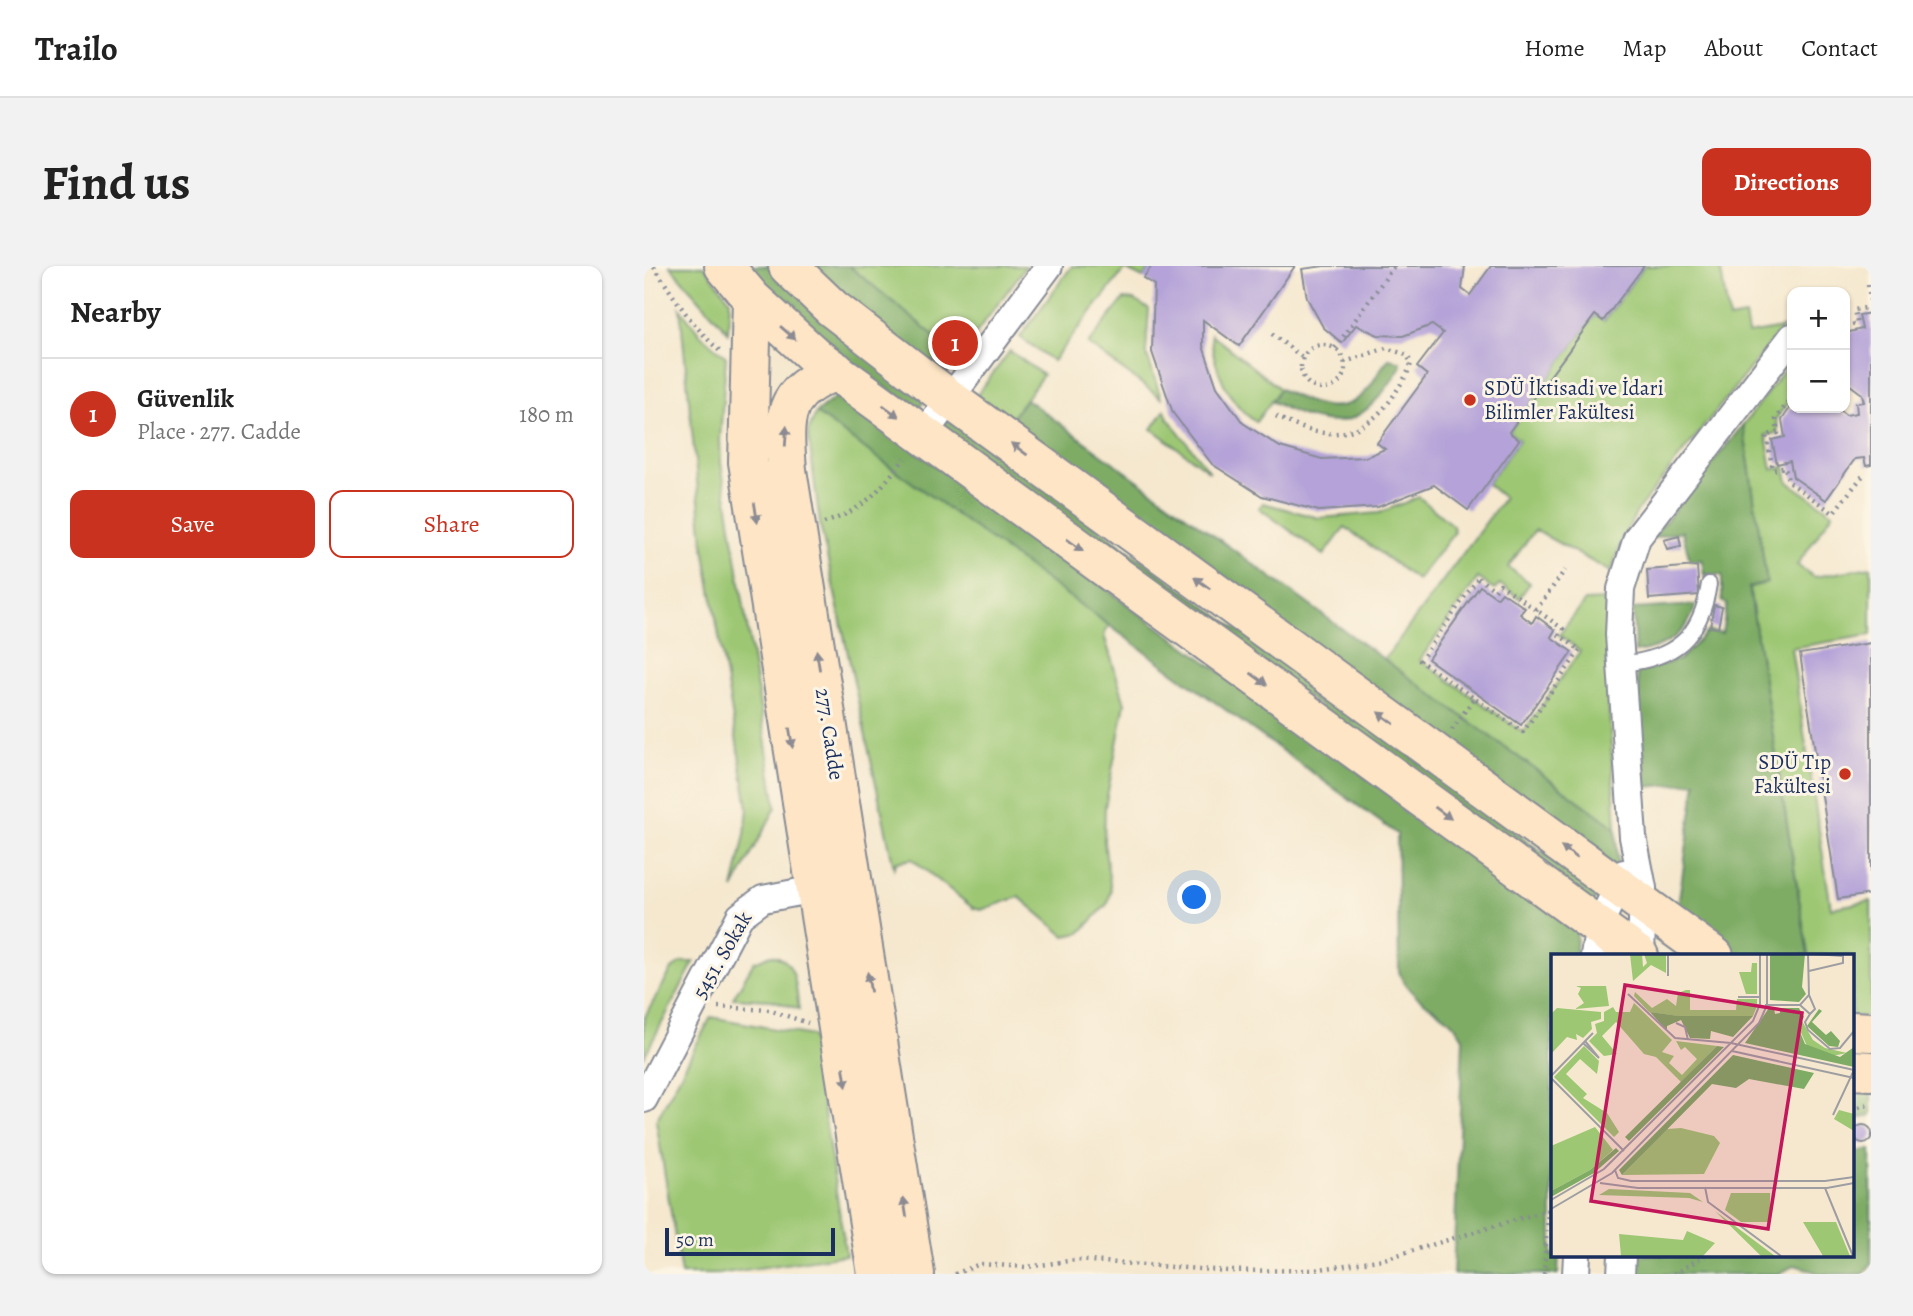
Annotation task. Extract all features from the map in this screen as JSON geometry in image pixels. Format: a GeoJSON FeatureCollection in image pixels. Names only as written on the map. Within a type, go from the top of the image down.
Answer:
{"type":"FeatureCollection","features":[{"type":"Feature","properties":{"kind":"street"},"geometry":{"type":"LineString","coordinates":[[724,266],[752,299],[836,371],[1597,941],[1634,954]]}},
{"type":"Feature","properties":{"kind":"street"},"geometry":{"type":"LineString","coordinates":[[788,266],[875,342],[951,400],[1711,954]]}},
{"type":"Feature","properties":{"kind":"street"},"geometry":{"type":"LineString","coordinates":[[923,435],[1049,266]]}},
{"type":"Feature","properties":{"kind":"street"},"geometry":{"type":"LineString","coordinates":[[752,299],[748,375],[748,462],[877,1274]]}},
{"type":"Feature","properties":{"kind":"street"},"geometry":{"type":"LineString","coordinates":[[1640,954],[1630,897],[1633,837],[1621,664],[1621,589],[1637,538],[1787,343]]}},
{"type":"Feature","properties":{"kind":"street","name":"277. Cadde"},"geometry":{"type":"LineString","coordinates":[[836,371],[805,385],[793,396],[785,443],[915,1274]]}},
{"type":"Feature","properties":{"kind":"street","name":"5451. Sokak"},"geometry":{"type":"LineString","coordinates":[[644,1099],[740,916],[762,899],[853,883]]}},
{"type":"Feature","properties":{"kind":"street"},"geometry":{"type":"LineString","coordinates":[[1597,941],[1630,897]]}},
{"type":"Feature","properties":{"kind":"street"},"geometry":{"type":"LineString","coordinates":[[1576,1274],[1577,1256]]}},
{"type":"Feature","properties":{"kind":"street"},"geometry":{"type":"LineString","coordinates":[[1621,1274],[1622,1256]]}},
{"type":"Feature","properties":{"kind":"lane"},"geometry":{"type":"LineString","coordinates":[[1621,664],[1657,656],[1691,636],[1702,614],[1709,584]]}},
{"type":"Feature","properties":{"kind":"path"},"geometry":{"type":"LineString","coordinates":[[654,266],[701,335],[748,375]]}},
{"type":"Feature","properties":{"kind":"path"},"geometry":{"type":"LineString","coordinates":[[1335,348],[1394,266]]}},
{"type":"Feature","properties":{"kind":"path"},"geometry":{"type":"LineString","coordinates":[[1850,325],[1857,324],[1854,310],[1871,307],[1868,285]]}},
{"type":"Feature","properties":{"kind":"path"},"geometry":{"type":"LineString","coordinates":[[1272,334],[1302,357]]}},
{"type":"Feature","properties":{"kind":"path"},"geometry":{"type":"LineString","coordinates":[[1321,344],[1335,348],[1345,362],[1341,380],[1330,388],[1316,388],[1304,379],[1301,372],[1302,357],[1307,351],[1321,344]]}},
{"type":"Feature","properties":{"kind":"path"},"geometry":{"type":"LineString","coordinates":[[1276,416],[1309,432],[1341,434],[1354,430],[1384,408],[1411,363],[1407,355],[1386,348],[1345,362]]}},
{"type":"Feature","properties":{"kind":"path"},"geometry":{"type":"LineString","coordinates":[[1787,403],[1776,419],[1778,433],[1766,435],[1773,470],[1785,467],[1788,481],[1833,513],[1865,473]]}},
{"type":"Feature","properties":{"kind":"path"},"geometry":{"type":"LineString","coordinates":[[820,524],[850,514],[872,499],[923,435]]}},
{"type":"Feature","properties":{"kind":"path"},"geometry":{"type":"LineString","coordinates":[[1536,610],[1565,570]]}},
{"type":"Feature","properties":{"kind":"path"},"geometry":{"type":"LineString","coordinates":[[1478,578],[1495,590],[1500,584],[1536,610],[1563,629],[1559,635],[1580,650],[1523,732],[1420,661],[1478,578]]}},
{"type":"Feature","properties":{"kind":"path"},"geometry":{"type":"LineString","coordinates":[[1451,731],[1474,698]]}},
{"type":"Feature","properties":{"kind":"path"},"geometry":{"type":"LineString","coordinates":[[717,1007],[769,1010],[810,1024]]}},
{"type":"Feature","properties":{"kind":"path"},"geometry":{"type":"LineString","coordinates":[[1854,1108],[1871,1103]]}},
{"type":"Feature","properties":{"kind":"path"},"geometry":{"type":"LineString","coordinates":[[955,1274],[980,1264],[1026,1267],[1076,1259],[1228,1271],[1314,1269],[1384,1259],[1550,1209],[1544,1274]]}},
{"type":"Feature","properties":{"kind":"path"},"geometry":{"type":"LineString","coordinates":[[1674,1274],[1702,1256]]}},
{"type":"Feature","properties":{"kind":"green space"},"geometry":{"type":"Polygon","coordinates":[[[670,266],[704,266],[730,300],[728,332],[670,266]]]}},
{"type":"Feature","properties":{"kind":"green space"},"geometry":{"type":"Polygon","coordinates":[[[745,266],[771,266],[925,401],[917,409],[827,347],[745,266]]]}},
{"type":"Feature","properties":{"kind":"green space"},"geometry":{"type":"Polygon","coordinates":[[[806,266],[849,266],[959,356],[943,377],[806,266]]]}},
{"type":"Feature","properties":{"kind":"green space"},"geometry":{"type":"Polygon","coordinates":[[[849,266],[1026,266],[968,344],[952,332],[942,343],[849,266]]]}},
{"type":"Feature","properties":{"kind":"green space"},"geometry":{"type":"Polygon","coordinates":[[[1072,266],[1152,266],[1143,278],[1125,269],[1053,361],[1020,337],[1072,266]]]}},
{"type":"Feature","properties":{"kind":"green space"},"geometry":{"type":"Polygon","coordinates":[[[1644,266],[1720,266],[1729,319],[1745,316],[1748,334],[1782,328],[1639,508],[1622,539],[1611,572],[1535,530],[1508,567],[1530,583],[1519,598],[1500,584],[1495,590],[1478,578],[1420,660],[1523,732],[1580,651],[1559,635],[1585,601],[1607,600],[1607,677],[1616,828],[1384,660],[1504,498],[1487,484],[1519,440],[1509,432],[1595,315],[1604,321],[1644,266]]]}},
{"type":"Feature","properties":{"kind":"green space"},"geometry":{"type":"Polygon","coordinates":[[[1124,299],[1134,300],[1149,309],[1146,352],[1161,398],[1088,344],[1124,299]]]}},
{"type":"Feature","properties":{"kind":"green space"},"geometry":{"type":"Polygon","coordinates":[[[680,308],[701,335],[726,357],[721,463],[776,807],[733,889],[748,808],[703,542],[680,308]]]}},
{"type":"Feature","properties":{"kind":"green space"},"geometry":{"type":"Polygon","coordinates":[[[1211,334],[1280,389],[1256,422],[1230,395],[1215,359],[1211,334]]]}},
{"type":"Feature","properties":{"kind":"green space"},"geometry":{"type":"Polygon","coordinates":[[[1010,351],[1043,375],[1007,424],[974,399],[1010,351]]]}},
{"type":"Feature","properties":{"kind":"green space"},"geometry":{"type":"Polygon","coordinates":[[[1390,358],[1400,362],[1401,366],[1387,387],[1360,414],[1346,420],[1330,422],[1313,419],[1271,401],[1280,389],[1325,406],[1347,404],[1367,390],[1390,358]]]}},
{"type":"Feature","properties":{"kind":"green space"},"geometry":{"type":"Polygon","coordinates":[[[1787,367],[1787,403],[1776,419],[1778,433],[1766,435],[1772,469],[1785,467],[1788,482],[1833,513],[1797,565],[1814,577],[1871,567],[1871,635],[1791,648],[1831,908],[1871,901],[1871,1017],[1854,1016],[1854,954],[1808,954],[1749,587],[1767,583],[1743,425],[1787,367]]]}},
{"type":"Feature","properties":{"kind":"green space"},"geometry":{"type":"Polygon","coordinates":[[[838,395],[1577,930],[1576,954],[1551,954],[1551,1256],[1559,1256],[1558,1274],[1453,1274],[1463,1038],[1448,1019],[1412,993],[1399,972],[1397,834],[816,413],[838,395]]]}},
{"type":"Feature","properties":{"kind":"green space"},"geometry":{"type":"Polygon","coordinates":[[[1026,399],[1616,828],[1618,870],[1007,424],[1026,399]]]}},
{"type":"Feature","properties":{"kind":"green space"},"geometry":{"type":"Polygon","coordinates":[[[1165,410],[1168,418],[1210,472],[1152,429],[1165,410]]]}},
{"type":"Feature","properties":{"kind":"green space"},"geometry":{"type":"Polygon","coordinates":[[[816,413],[1109,625],[1104,635],[1125,703],[1105,807],[1104,842],[1111,891],[1108,903],[1080,933],[1065,936],[1019,897],[981,910],[973,908],[912,859],[897,862],[894,868],[820,524],[808,432],[816,413]]]}},
{"type":"Feature","properties":{"kind":"green space"},"geometry":{"type":"Polygon","coordinates":[[[947,418],[1599,893],[1592,905],[939,428],[947,418]]]}},
{"type":"Feature","properties":{"kind":"green space"},"geometry":{"type":"Polygon","coordinates":[[[1743,425],[1767,583],[1749,587],[1808,954],[1738,954],[1677,912],[1696,782],[1646,787],[1637,673],[1680,659],[1708,631],[1722,633],[1727,603],[1722,602],[1722,575],[1704,575],[1702,560],[1690,561],[1682,531],[1652,538],[1743,425]]]}},
{"type":"Feature","properties":{"kind":"green space"},"geometry":{"type":"Polygon","coordinates":[[[1419,497],[1453,526],[1454,533],[1417,580],[1345,527],[1324,555],[1259,508],[1263,503],[1319,518],[1379,513],[1419,497]]]}},
{"type":"Feature","properties":{"kind":"green space"},"geometry":{"type":"Polygon","coordinates":[[[1696,605],[1681,632],[1656,647],[1635,652],[1633,609],[1696,605]]]}},
{"type":"Feature","properties":{"kind":"green space"},"geometry":{"type":"Polygon","coordinates":[[[771,955],[780,958],[791,968],[799,1009],[772,1000],[733,998],[754,962],[771,955]]]}},
{"type":"Feature","properties":{"kind":"green space"},"geometry":{"type":"Polygon","coordinates":[[[682,962],[694,962],[644,1057],[644,1018],[672,969],[682,962]]]}},
{"type":"Feature","properties":{"kind":"green space"},"geometry":{"type":"Polygon","coordinates":[[[711,1017],[812,1036],[846,1255],[718,1274],[681,1274],[656,1121],[711,1017]]]}},
{"type":"Feature","properties":{"kind":"green space"},"geometry":{"type":"Polygon","coordinates":[[[1854,1086],[1871,1088],[1871,1116],[1854,1120],[1854,1086]]]}},
{"type":"Feature","properties":{"kind":"green space"},"geometry":{"type":"Polygon","coordinates":[[[1871,1149],[1871,1264],[1864,1274],[1821,1274],[1795,1265],[1779,1274],[1637,1274],[1638,1256],[1854,1256],[1854,1153],[1871,1149]]]}},
{"type":"Feature","properties":{"kind":"building","name":"SDÜ İktisadi ve İdari Bilimler Fakültesi"},"geometry":{"type":"Polygon","coordinates":[[[1152,266],[1295,266],[1239,346],[1203,320],[1203,346],[1217,387],[1243,423],[1280,447],[1322,459],[1366,457],[1385,449],[1377,443],[1427,375],[1417,367],[1443,333],[1432,325],[1403,336],[1378,335],[1356,325],[1342,343],[1323,327],[1307,298],[1302,269],[1324,266],[1465,266],[1462,289],[1470,295],[1491,266],[1644,266],[1603,321],[1595,315],[1509,432],[1519,440],[1468,510],[1434,485],[1378,507],[1319,511],[1262,496],[1212,464],[1173,413],[1152,352],[1154,285],[1143,278],[1152,266]]]}},
{"type":"Feature","properties":{"kind":"building"},"geometry":{"type":"Polygon","coordinates":[[[1871,313],[1871,465],[1866,466],[1864,458],[1855,459],[1826,500],[1793,477],[1790,461],[1777,464],[1772,440],[1785,437],[1782,420],[1787,412],[1857,413],[1856,403],[1864,402],[1862,394],[1850,385],[1850,332],[1862,329],[1859,315],[1871,313]]]}},
{"type":"Feature","properties":{"kind":"building"},"geometry":{"type":"Polygon","coordinates":[[[953,337],[962,344],[958,350],[949,343],[953,337]]]}},
{"type":"Feature","properties":{"kind":"building"},"geometry":{"type":"Polygon","coordinates":[[[1679,536],[1681,546],[1667,549],[1664,540],[1679,536]]]}},
{"type":"Feature","properties":{"kind":"building"},"geometry":{"type":"Polygon","coordinates":[[[1697,566],[1699,595],[1649,599],[1647,570],[1697,566]]]}},
{"type":"Feature","properties":{"kind":"building"},"geometry":{"type":"Polygon","coordinates":[[[1480,586],[1497,598],[1502,592],[1525,608],[1520,614],[1532,623],[1536,616],[1555,630],[1551,637],[1572,652],[1521,725],[1428,659],[1480,586]]]}},
{"type":"Feature","properties":{"kind":"building"},"geometry":{"type":"Polygon","coordinates":[[[1714,605],[1722,607],[1718,628],[1710,627],[1714,605]]]}},
{"type":"Feature","properties":{"kind":"building","name":"SDÜ Tıp Fakültesi"},"geometry":{"type":"Polygon","coordinates":[[[1871,643],[1871,894],[1838,899],[1800,654],[1871,643]]]}},
{"type":"Feature","properties":{"kind":"building"},"geometry":{"type":"Polygon","coordinates":[[[1863,1125],[1871,1130],[1872,1134],[1867,1142],[1863,1143],[1855,1138],[1854,1134],[1859,1126],[1863,1125]]]}},
{"type":"Feature","properties":{"kind":"place","name":"Güvenlik"},"geometry":{"type":"Point","coordinates":[955,343]}},
{"type":"Feature","properties":{"kind":"place","name":"SDÜ İktisadi ve İdari Bilimler Fakültesi"},"geometry":{"type":"Point","coordinates":[1470,400]}},
{"type":"Feature","properties":{"kind":"place","name":"SDÜ Tıp Fakültesi"},"geometry":{"type":"Point","coordinates":[1845,774]}}]}
